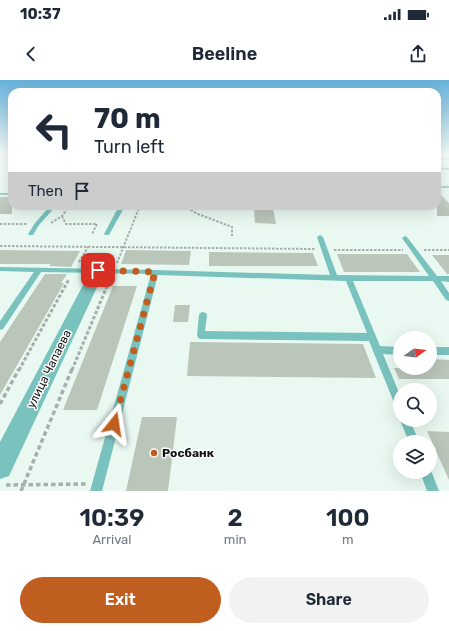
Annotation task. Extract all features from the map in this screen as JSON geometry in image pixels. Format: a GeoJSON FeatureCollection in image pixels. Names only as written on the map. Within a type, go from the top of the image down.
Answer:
{"type":"FeatureCollection","features":[{"type":"Feature","properties":{"kind":"street","name":"улица Чапаева"},"geometry":{"type":"LineString","coordinates":[[0,467],[106,271]]}},
{"type":"Feature","properties":{"kind":"lane"},"geometry":{"type":"LineString","coordinates":[[32,234],[37,224],[49,210]]}},
{"type":"Feature","properties":{"kind":"lane"},"geometry":{"type":"LineString","coordinates":[[107,234],[120,210]]}},
{"type":"Feature","properties":{"kind":"lane"},"geometry":{"type":"LineString","coordinates":[[320,237],[334,278]]}},
{"type":"Feature","properties":{"kind":"lane"},"geometry":{"type":"LineString","coordinates":[[405,238],[449,298]]}},
{"type":"Feature","properties":{"kind":"lane"},"geometry":{"type":"LineString","coordinates":[[0,270],[74,270],[334,278],[449,279]]}},
{"type":"Feature","properties":{"kind":"lane"},"geometry":{"type":"LineString","coordinates":[[0,327],[39,270]]}},
{"type":"Feature","properties":{"kind":"lane"},"geometry":{"type":"LineString","coordinates":[[97,488],[155,272]]}},
{"type":"Feature","properties":{"kind":"lane"},"geometry":{"type":"LineString","coordinates":[[349,278],[393,389]]}},
{"type":"Feature","properties":{"kind":"lane"},"geometry":{"type":"LineString","coordinates":[[203,315],[201,335],[372,337]]}},
{"type":"Feature","properties":{"kind":"lane"},"geometry":{"type":"LineString","coordinates":[[378,350],[393,351]]}},
{"type":"Feature","properties":{"kind":"lane"},"geometry":{"type":"LineString","coordinates":[[437,351],[449,351]]}},
{"type":"Feature","properties":{"kind":"lane"},"geometry":{"type":"LineString","coordinates":[[429,479],[433,491]]}},
{"type":"Feature","properties":{"kind":"path"},"geometry":{"type":"LineString","coordinates":[[21,491],[106,271],[123,247],[138,210]]}},
{"type":"Feature","properties":{"kind":"path"},"geometry":{"type":"LineString","coordinates":[[192,210],[232,227],[232,236]]}},
{"type":"Feature","properties":{"kind":"path"},"geometry":{"type":"LineString","coordinates":[[62,216],[66,224],[97,224],[92,234]]}},
{"type":"Feature","properties":{"kind":"path"},"geometry":{"type":"LineString","coordinates":[[0,224],[37,224]]}},
{"type":"Feature","properties":{"kind":"path"},"geometry":{"type":"LineString","coordinates":[[0,246],[449,250]]}},
{"type":"Feature","properties":{"kind":"path"},"geometry":{"type":"LineString","coordinates":[[0,404],[88,247]]}},
{"type":"Feature","properties":{"kind":"path"},"geometry":{"type":"LineString","coordinates":[[0,485],[97,488]]}},
{"type":"Feature","properties":{"kind":"building"},"geometry":{"type":"Polygon","coordinates":[[[441,195],[449,203],[449,216],[437,216],[437,210],[441,210],[441,195]]]}},
{"type":"Feature","properties":{"kind":"building"},"geometry":{"type":"Polygon","coordinates":[[[0,197],[8,197],[8,210],[12,210],[12,214],[0,214],[0,197]]]}},
{"type":"Feature","properties":{"kind":"building"},"geometry":{"type":"Polygon","coordinates":[[[254,210],[273,210],[276,224],[255,223],[254,210]]]}},
{"type":"Feature","properties":{"kind":"building"},"geometry":{"type":"Polygon","coordinates":[[[0,250],[80,251],[71,267],[49,266],[51,264],[0,264],[0,250]]]}},
{"type":"Feature","properties":{"kind":"building"},"geometry":{"type":"Polygon","coordinates":[[[126,250],[191,251],[189,265],[121,264],[126,250]]]}},
{"type":"Feature","properties":{"kind":"building"},"geometry":{"type":"Polygon","coordinates":[[[209,252],[313,253],[318,266],[209,266],[209,252]]]}},
{"type":"Feature","properties":{"kind":"building"},"geometry":{"type":"Polygon","coordinates":[[[337,254],[407,254],[420,272],[344,272],[337,254]]]}},
{"type":"Feature","properties":{"kind":"building"},"geometry":{"type":"Polygon","coordinates":[[[432,255],[449,255],[449,274],[447,274],[432,255]]]}},
{"type":"Feature","properties":{"kind":"building"},"geometry":{"type":"Polygon","coordinates":[[[45,274],[67,274],[61,283],[64,283],[0,395],[0,342],[45,274]]]}},
{"type":"Feature","properties":{"kind":"building"},"geometry":{"type":"Polygon","coordinates":[[[113,286],[137,286],[97,410],[63,410],[113,286]]]}},
{"type":"Feature","properties":{"kind":"building"},"geometry":{"type":"Polygon","coordinates":[[[175,305],[190,305],[188,322],[173,322],[175,305]]]}},
{"type":"Feature","properties":{"kind":"building"},"geometry":{"type":"Polygon","coordinates":[[[190,342],[363,344],[376,378],[187,376],[190,342]]]}},
{"type":"Feature","properties":{"kind":"building"},"geometry":{"type":"Polygon","coordinates":[[[437,359],[449,360],[449,379],[399,379],[397,375],[437,375],[437,359]]]}},
{"type":"Feature","properties":{"kind":"building","name":"Росбанк"},"geometry":{"type":"Polygon","coordinates":[[[142,417],[177,417],[168,491],[126,491],[142,417]]]}},
{"type":"Feature","properties":{"kind":"building"},"geometry":{"type":"Polygon","coordinates":[[[427,431],[449,432],[449,480],[437,453],[437,435],[429,435],[427,431]]]}},
{"type":"Feature","properties":{"kind":"place","name":"Росбанк"},"geometry":{"type":"Point","coordinates":[154,453]}},
{"type":"Feature","properties":{"kind":"route"},"geometry":{"type":"LineString","coordinates":[[98,270],[155,272],[114,424]]}}]}
